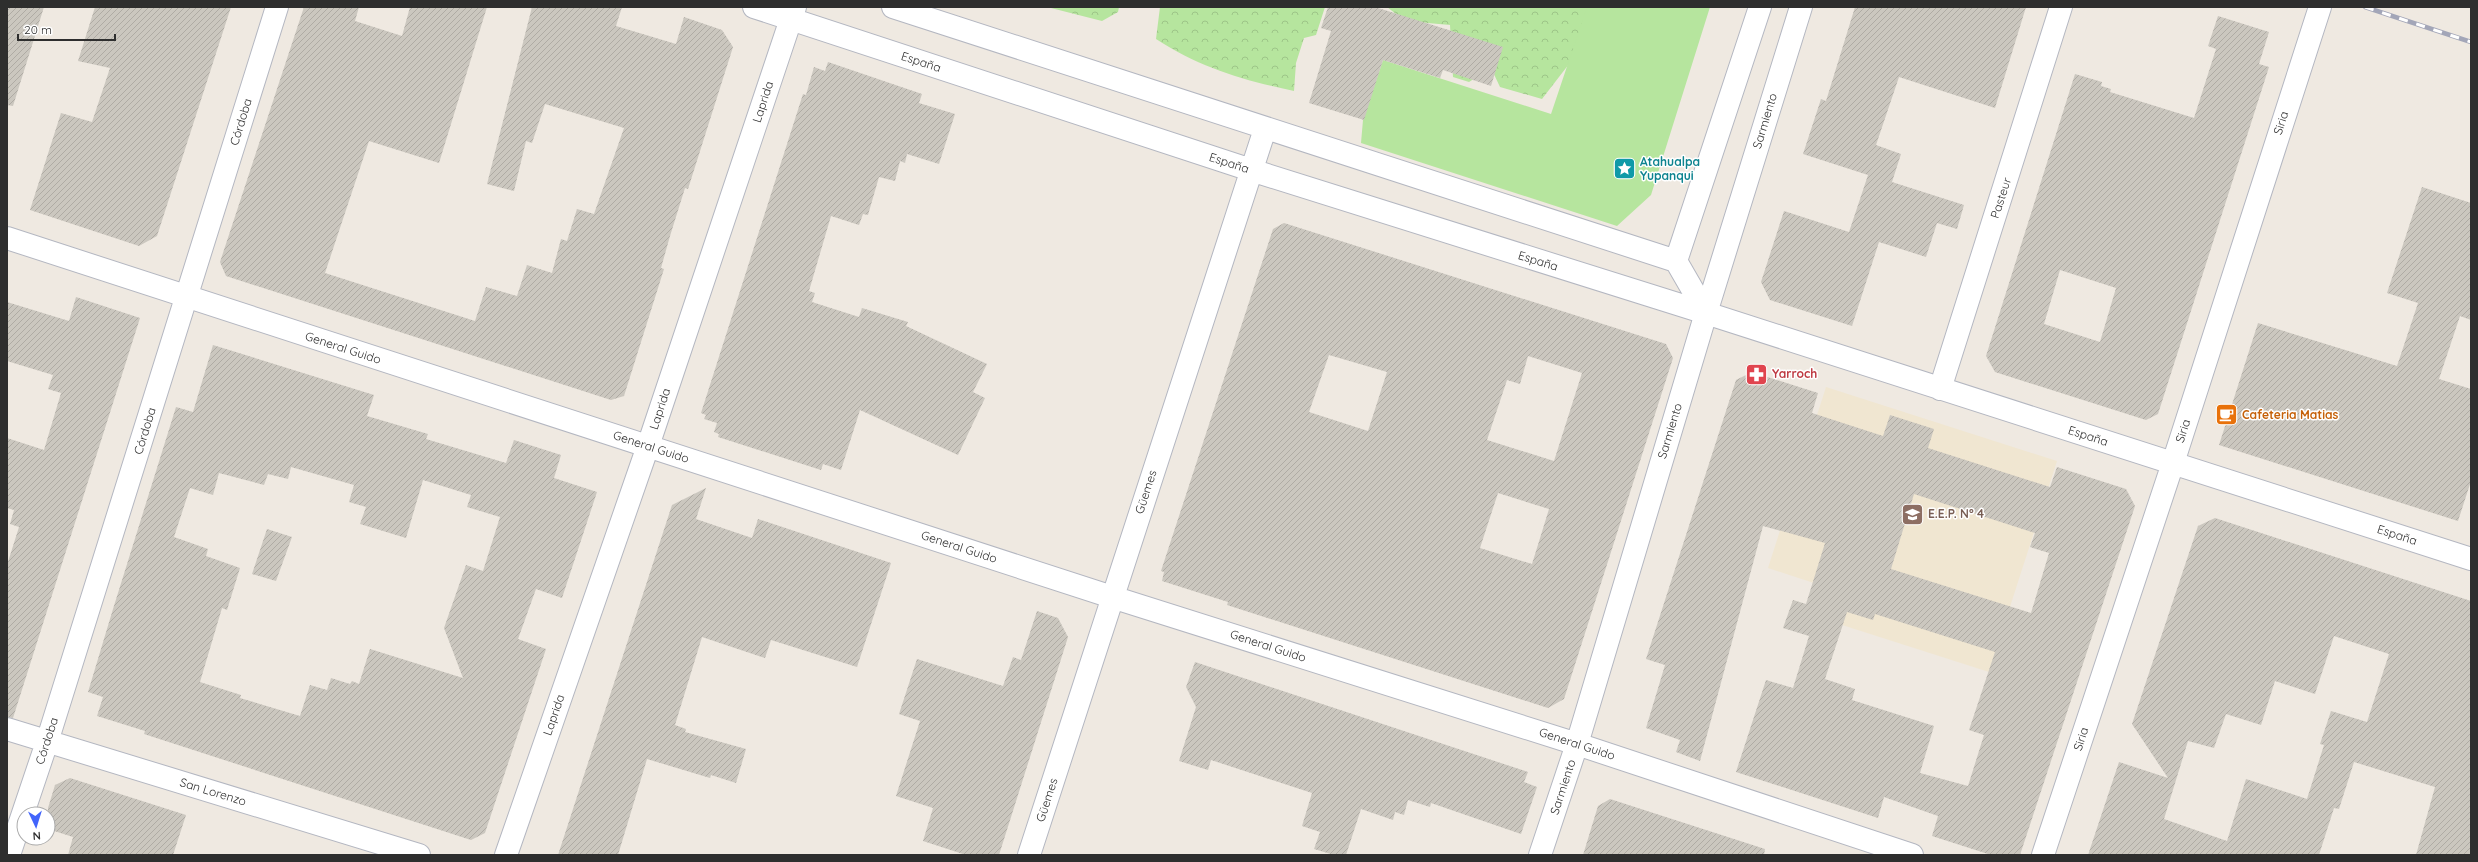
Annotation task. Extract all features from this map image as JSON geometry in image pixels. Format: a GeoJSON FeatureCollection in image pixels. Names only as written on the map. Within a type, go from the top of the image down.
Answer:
{"type":"FeatureCollection","features":[{"type":"Feature","properties":{"kind":"street","name":"Córdoba"},"geometry":{"type":"LineString","coordinates":[[9,855],[47,742],[277,7]]}},
{"type":"Feature","properties":{"kind":"street","name":"España"},"geometry":{"type":"LineString","coordinates":[[754,7],[793,13],[1251,170],[1706,313],[2471,559]]}},
{"type":"Feature","properties":{"kind":"street"},"geometry":{"type":"LineString","coordinates":[[893,7],[1264,129],[1676,261],[1706,313]]}},
{"type":"Feature","properties":{"kind":"street"},"geometry":{"type":"LineString","coordinates":[[1676,261],[1760,7]]}},
{"type":"Feature","properties":{"kind":"street","name":"Sarmiento"},"geometry":{"type":"LineString","coordinates":[[1540,855],[1577,744],[1706,313],[1801,7]]}},
{"type":"Feature","properties":{"kind":"street","name":"Pasteur"},"geometry":{"type":"LineString","coordinates":[[1940,389],[2061,7]]}},
{"type":"Feature","properties":{"kind":"street","name":"Siria"},"geometry":{"type":"LineString","coordinates":[[2043,855],[2173,462],[2320,7]]}},
{"type":"Feature","properties":{"kind":"street","name":"Laprida"},"geometry":{"type":"LineString","coordinates":[[506,855],[648,446],[793,13]]}},
{"type":"Feature","properties":{"kind":"street","name":"Güemes"},"geometry":{"type":"LineString","coordinates":[[1029,855],[1264,129]]}},
{"type":"Feature","properties":{"kind":"street","name":"General Guido"},"geometry":{"type":"LineString","coordinates":[[7,238],[1112,597],[1577,744],[1912,855]]}},
{"type":"Feature","properties":{"kind":"street","name":"San Lorenzo"},"geometry":{"type":"LineString","coordinates":[[7,729],[418,855]]}},
{"type":"Feature","properties":{"kind":"shaded area","name":"E.E.P. N° 4"},"geometry":{"type":"Polygon","coordinates":[[[1826,387],[2057,461],[1989,672],[1814,616],[1823,586],[1768,568],[1826,387]]]}},
{"type":"Feature","properties":{"kind":"green space"},"geometry":{"type":"Polygon","coordinates":[[[1047,7],[1119,7],[1118,12],[1102,21],[1047,7]]]}},
{"type":"Feature","properties":{"kind":"green space"},"geometry":{"type":"Polygon","coordinates":[[[1160,7],[1325,7],[1316,35],[1304,38],[1296,63],[1294,91],[1222,72],[1189,58],[1156,39],[1160,7]]]}},
{"type":"Feature","properties":{"kind":"green space"},"geometry":{"type":"Polygon","coordinates":[[[1387,7],[1619,7],[1586,42],[1542,99],[1500,87],[1491,68],[1469,82],[1453,77],[1450,25],[1405,21],[1387,7]]]}},
{"type":"Feature","properties":{"kind":"green space"},"geometry":{"type":"Polygon","coordinates":[[[1587,7],[1710,7],[1651,195],[1617,226],[1361,143],[1363,120],[1383,60],[1551,114],[1587,7]]]}},
{"type":"Feature","properties":{"kind":"building"},"geometry":{"type":"Polygon","coordinates":[[[7,7],[44,7],[13,106],[7,105],[7,7]]]}},
{"type":"Feature","properties":{"kind":"building"},"geometry":{"type":"Polygon","coordinates":[[[95,7],[231,7],[157,236],[139,246],[30,210],[61,113],[92,122],[110,68],[78,61],[95,7]]]}},
{"type":"Feature","properties":{"kind":"building"},"geometry":{"type":"Polygon","coordinates":[[[304,7],[359,7],[355,21],[402,36],[410,7],[487,7],[439,163],[369,141],[325,273],[475,321],[486,287],[517,296],[527,265],[552,273],[561,239],[567,241],[577,209],[594,214],[624,128],[545,104],[532,143],[526,141],[514,191],[487,184],[532,7],[622,7],[616,26],[676,44],[684,17],[722,30],[733,47],[688,189],[685,188],[670,236],[661,268],[664,269],[624,396],[611,400],[226,276],[220,262],[304,7]]]}},
{"type":"Feature","properties":{"kind":"building"},"geometry":{"type":"Polygon","coordinates":[[[1328,7],[1375,7],[1503,47],[1491,86],[1443,70],[1440,78],[1383,60],[1364,120],[1309,103],[1331,31],[1321,28],[1328,7]]]}},
{"type":"Feature","properties":{"kind":"building"},"geometry":{"type":"Polygon","coordinates":[[[1855,7],[2026,7],[1995,108],[1899,77],[1876,145],[1901,154],[1892,182],[1964,205],[1957,229],[1937,223],[1926,257],[1879,242],[1852,326],[1770,300],[1761,282],[1784,211],[1849,232],[1868,175],[1803,154],[1821,99],[1826,101],[1855,7]]]}},
{"type":"Feature","properties":{"kind":"building"},"geometry":{"type":"Polygon","coordinates":[[[2218,16],[2269,32],[2259,64],[2269,67],[2158,414],[2146,420],[1995,372],[1986,356],[2075,74],[2102,82],[2101,86],[2111,89],[2110,92],[2194,118],[2216,49],[2208,46],[2218,16]],[[2060,270],[2044,324],[2100,342],[2116,288],[2060,270]]]}},
{"type":"Feature","properties":{"kind":"building"},"geometry":{"type":"Polygon","coordinates":[[[828,62],[922,94],[919,103],[955,114],[939,164],[907,154],[905,163],[900,161],[895,181],[879,177],[868,215],[863,214],[859,225],[831,216],[809,291],[815,293],[812,302],[859,317],[862,308],[908,322],[906,326],[987,364],[973,392],[985,398],[958,455],[860,410],[841,470],[823,464],[821,470],[718,437],[719,434],[714,432],[717,423],[704,419],[706,415],[701,413],[803,94],[806,95],[814,67],[825,71],[828,62]]]}},
{"type":"Feature","properties":{"kind":"building"},"geometry":{"type":"Polygon","coordinates":[[[2422,187],[2471,203],[2471,320],[2460,316],[2439,379],[2471,389],[2471,481],[2458,521],[2219,445],[2258,323],[2397,366],[2418,303],[2387,293],[2422,187]]]}},
{"type":"Feature","properties":{"kind":"building"},"geometry":{"type":"Polygon","coordinates":[[[1284,223],[1666,344],[1673,358],[1564,699],[1548,708],[1227,605],[1228,602],[1162,581],[1164,572],[1161,571],[1273,229],[1284,223]],[[1329,355],[1309,412],[1368,431],[1387,372],[1329,355]],[[1528,356],[1520,384],[1507,380],[1487,440],[1554,461],[1582,373],[1528,356]],[[1498,493],[1480,548],[1532,564],[1549,509],[1498,493]]]}},
{"type":"Feature","properties":{"kind":"building"},"geometry":{"type":"Polygon","coordinates":[[[76,297],[140,318],[13,718],[7,717],[7,565],[19,527],[10,524],[14,510],[7,508],[7,438],[44,450],[61,393],[48,389],[53,375],[7,361],[7,302],[69,321],[76,297]]]}},
{"type":"Feature","properties":{"kind":"building"},"geometry":{"type":"Polygon","coordinates":[[[213,345],[374,395],[367,416],[428,434],[426,439],[506,463],[514,440],[561,455],[554,478],[597,492],[562,598],[536,589],[518,639],[546,649],[485,833],[471,840],[144,734],[145,731],[97,716],[103,697],[88,692],[176,407],[193,412],[213,345]],[[291,467],[288,479],[268,474],[264,485],[219,473],[213,495],[190,488],[174,537],[208,549],[206,556],[240,568],[227,610],[222,608],[200,682],[241,695],[240,698],[300,716],[310,685],[327,690],[331,678],[350,684],[352,681],[359,684],[370,649],[463,678],[444,628],[466,565],[483,571],[500,517],[467,507],[471,495],[423,480],[406,538],[360,524],[366,507],[349,502],[354,485],[291,467]]]}},
{"type":"Feature","properties":{"kind":"building"},"geometry":{"type":"Polygon","coordinates":[[[1752,372],[1818,393],[1812,413],[1883,436],[1890,415],[1934,429],[1928,448],[2050,487],[2057,467],[2126,489],[2135,506],[2020,855],[1991,855],[1932,836],[1938,816],[1884,797],[1878,818],[1736,772],[1766,680],[1793,688],[1809,636],[1783,628],[1793,600],[1806,604],[1825,543],[1763,526],[1700,761],[1676,752],[1680,740],[1646,728],[1665,665],[1646,659],[1736,380],[1752,372]],[[1914,494],[1891,569],[2031,613],[2049,553],[2030,547],[2035,533],[1914,494]],[[1847,612],[1825,679],[1855,689],[1852,700],[1934,726],[1920,773],[1968,786],[1984,735],[1969,730],[1995,652],[1875,614],[1873,620],[1847,612]]]}},
{"type":"Feature","properties":{"kind":"building"},"geometry":{"type":"Polygon","coordinates":[[[706,488],[696,519],[752,538],[758,519],[891,563],[857,667],[771,640],[765,658],[702,637],[675,725],[686,729],[685,732],[746,749],[736,783],[711,775],[710,778],[647,759],[618,855],[558,855],[672,505],[706,488]]]}},
{"type":"Feature","properties":{"kind":"building"},"geometry":{"type":"Polygon","coordinates":[[[2215,518],[2471,601],[2471,855],[2416,855],[2435,787],[2354,762],[2339,809],[2334,808],[2319,855],[2088,855],[2119,762],[2168,778],[2132,724],[2198,526],[2215,518]],[[2334,636],[2315,694],[2275,681],[2261,725],[2226,714],[2214,748],[2188,741],[2164,819],[2227,841],[2246,779],[2307,799],[2324,745],[2320,744],[2331,711],[2367,722],[2389,654],[2334,636]]]}},
{"type":"Feature","properties":{"kind":"building"},"geometry":{"type":"Polygon","coordinates":[[[267,529],[292,537],[276,581],[252,574],[267,529]]]}},
{"type":"Feature","properties":{"kind":"building"},"geometry":{"type":"Polygon","coordinates":[[[1037,611],[1058,618],[1068,637],[999,855],[966,855],[923,841],[933,808],[896,796],[920,721],[899,714],[917,659],[1003,686],[1013,657],[1021,660],[1037,611]]]}},
{"type":"Feature","properties":{"kind":"building"},"geometry":{"type":"Polygon","coordinates":[[[1195,662],[1528,772],[1524,782],[1537,787],[1521,834],[1431,803],[1430,807],[1408,800],[1404,815],[1395,812],[1393,820],[1361,809],[1346,855],[1334,855],[1314,849],[1320,832],[1302,826],[1312,793],[1211,760],[1208,770],[1179,761],[1196,707],[1186,687],[1195,662]]]}},
{"type":"Feature","properties":{"kind":"building"},"geometry":{"type":"Polygon","coordinates":[[[70,778],[186,815],[173,855],[68,855],[73,837],[56,832],[56,806],[49,806],[55,785],[70,778]]]}},
{"type":"Feature","properties":{"kind":"building"},"geometry":{"type":"Polygon","coordinates":[[[1610,799],[1765,849],[1764,855],[1583,855],[1598,806],[1610,799]]]}},
{"type":"Feature","properties":{"kind":"railway"},"geometry":{"type":"LineString","coordinates":[[2365,7],[2471,42]]}},
{"type":"Feature","properties":{"kind":"place","name":"Atahualpa Yupanqui"},"geometry":{"type":"Point","coordinates":[1624,169]}},
{"type":"Feature","properties":{"kind":"place","name":"Yarroch"},"geometry":{"type":"Point","coordinates":[1756,374]}},
{"type":"Feature","properties":{"kind":"place","name":"Cafeteria Matias"},"geometry":{"type":"Point","coordinates":[2226,415]}},
{"type":"Feature","properties":{"kind":"place","name":"E.E.P. N° 4"},"geometry":{"type":"Point","coordinates":[1912,514]}}]}
